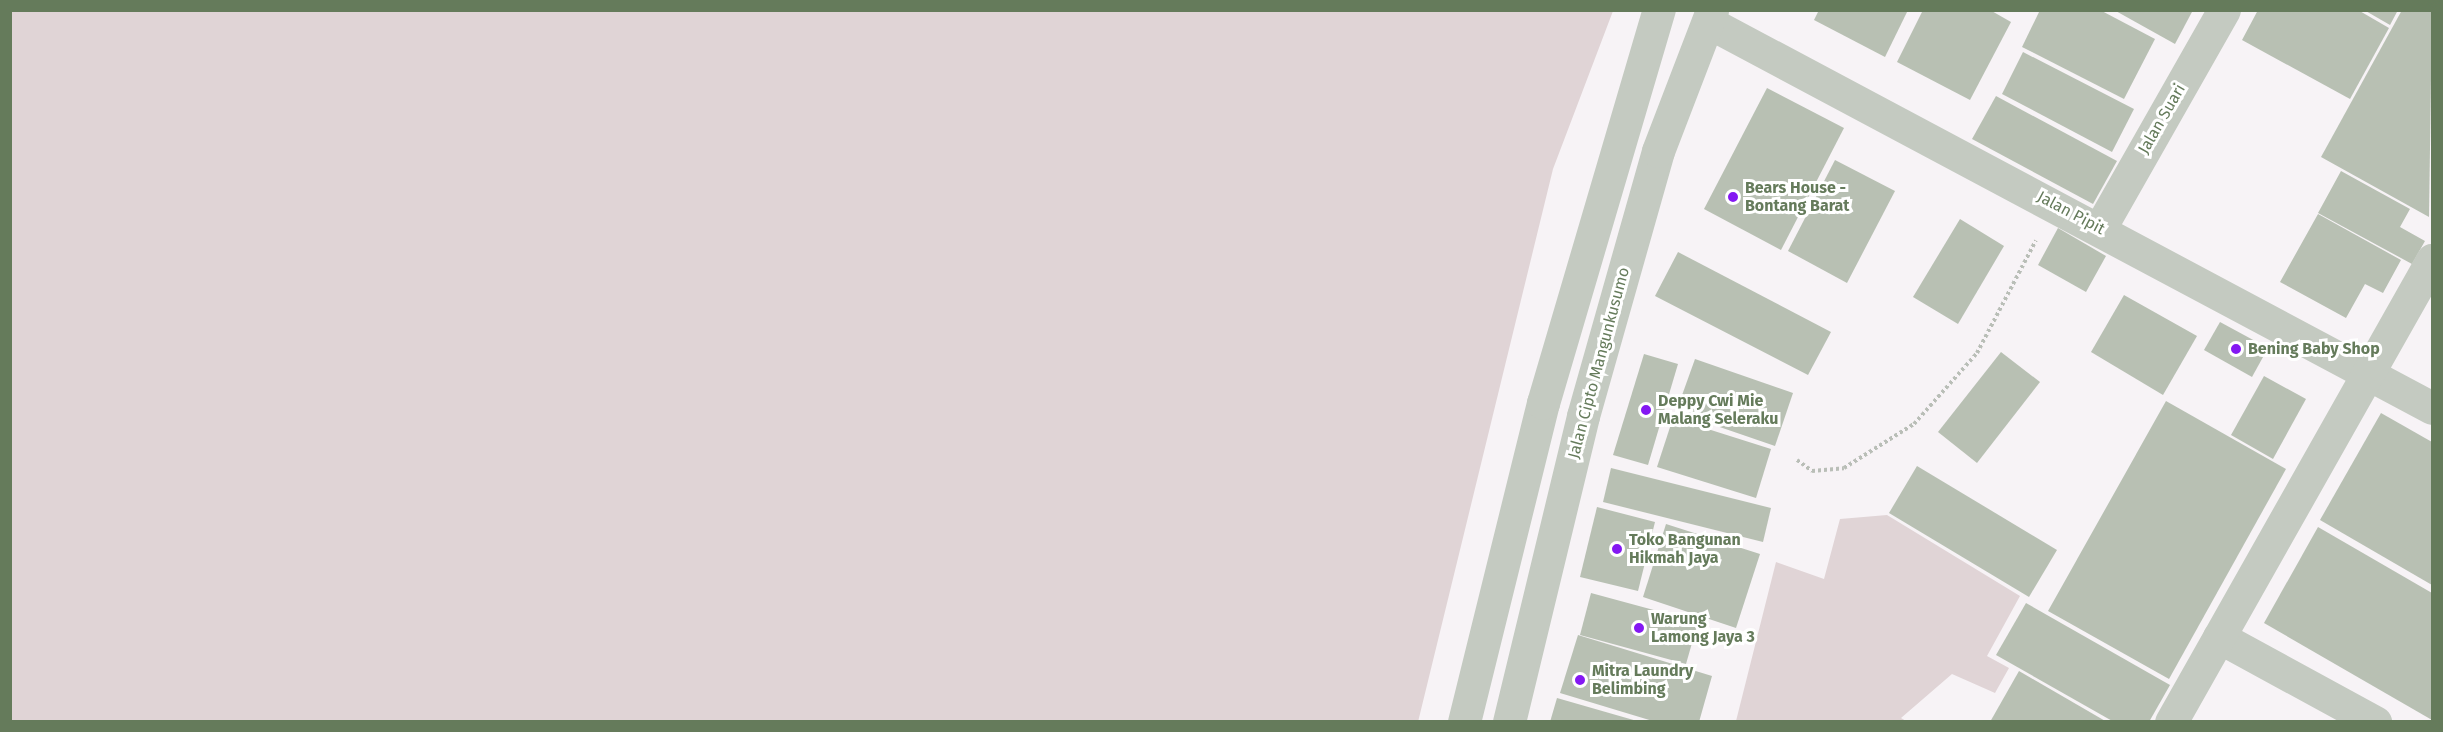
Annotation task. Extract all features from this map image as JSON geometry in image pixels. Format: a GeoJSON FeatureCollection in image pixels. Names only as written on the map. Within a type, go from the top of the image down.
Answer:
{"type":"FeatureCollection","features":[{"type":"Feature","properties":{"kind":"street"},"geometry":{"type":"LineString","coordinates":[[1510,717],[1466,713],[1543,403],[1659,10]]}},
{"type":"Feature","properties":{"kind":"street","name":"Jalan Suari"},"geometry":{"type":"LineString","coordinates":[[2100,228],[2224,10]]}},
{"type":"Feature","properties":{"kind":"street","name":"Jalan Pipit"},"geometry":{"type":"LineString","coordinates":[[1710,16],[2054,204],[2368,370],[2433,408]]}},
{"type":"Feature","properties":{"kind":"street","name":"Jalan Cipto Mangunkusumo"},"geometry":{"type":"LineString","coordinates":[[1510,717],[1583,416],[1658,152],[1710,16]]}},
{"type":"Feature","properties":{"kind":"street"},"geometry":{"type":"LineString","coordinates":[[2172,722],[2368,370],[2433,260]]}},
{"type":"Feature","properties":{"kind":"street"},"geometry":{"type":"LineString","coordinates":[[2219,637],[2375,722]]}},
{"type":"Feature","properties":{"kind":"path"},"geometry":{"type":"LineString","coordinates":[[1797,460],[1812,471],[1844,468],[1906,430],[1945,395],[1977,353],[2054,204]]}},
{"type":"Feature","properties":{"kind":"shaded area"},"geometry":{"type":"Polygon","coordinates":[[[10,11],[1613,11],[1553,169],[1418,722],[11,721],[10,11]]]}},
{"type":"Feature","properties":{"kind":"shaded area"},"geometry":{"type":"Polygon","coordinates":[[[1887,515],[2020,596],[1987,656],[2009,668],[1995,693],[1952,674],[1901,718],[1906,721],[1736,721],[1776,562],[1824,579],[1840,519],[1887,515]]]}},
{"type":"Feature","properties":{"kind":"building"},"geometry":{"type":"Polygon","coordinates":[[[1819,10],[1908,10],[1885,57],[1814,20],[1819,10]]]}},
{"type":"Feature","properties":{"kind":"building"},"geometry":{"type":"Polygon","coordinates":[[[1923,10],[1990,10],[2011,22],[1970,100],[1897,62],[1923,10]]]}},
{"type":"Feature","properties":{"kind":"building"},"geometry":{"type":"Polygon","coordinates":[[[2040,10],[2100,10],[2155,39],[2124,99],[2022,47],[2040,10]]]}},
{"type":"Feature","properties":{"kind":"building"},"geometry":{"type":"Polygon","coordinates":[[[2114,10],[2193,10],[2175,44],[2114,10]]]}},
{"type":"Feature","properties":{"kind":"building"},"geometry":{"type":"Polygon","coordinates":[[[2258,10],[2358,10],[2389,28],[2350,99],[2242,40],[2258,10]]]}},
{"type":"Feature","properties":{"kind":"building"},"geometry":{"type":"Polygon","coordinates":[[[2364,10],[2398,10],[2390,25],[2364,10]]]}},
{"type":"Feature","properties":{"kind":"building"},"geometry":{"type":"Polygon","coordinates":[[[2402,10],[2432,10],[2429,217],[2321,157],[2402,10]]]}},
{"type":"Feature","properties":{"kind":"building"},"geometry":{"type":"Polygon","coordinates":[[[2023,52],[2134,109],[2112,152],[2002,94],[2023,52]]]}},
{"type":"Feature","properties":{"kind":"building"},"geometry":{"type":"Polygon","coordinates":[[[1767,88],[1844,128],[1781,250],[1704,209],[1767,88]]]}},
{"type":"Feature","properties":{"kind":"building"},"geometry":{"type":"Polygon","coordinates":[[[1996,96],[2117,161],[2093,204],[1972,139],[1996,96]]]}},
{"type":"Feature","properties":{"kind":"building"},"geometry":{"type":"Polygon","coordinates":[[[1835,160],[1895,191],[1847,283],[1788,251],[1835,160]]]}},
{"type":"Feature","properties":{"kind":"building"},"geometry":{"type":"Polygon","coordinates":[[[2341,171],[2410,209],[2400,227],[2425,241],[2412,264],[2318,213],[2341,171]]]}},
{"type":"Feature","properties":{"kind":"building"},"geometry":{"type":"Polygon","coordinates":[[[2318,214],[2401,260],[2383,293],[2365,284],[2346,318],[2280,282],[2318,214]]]}},
{"type":"Feature","properties":{"kind":"building"},"geometry":{"type":"Polygon","coordinates":[[[1960,219],[2004,246],[1958,324],[1913,297],[1960,219]]]}},
{"type":"Feature","properties":{"kind":"building"},"geometry":{"type":"Polygon","coordinates":[[[2058,228],[2106,256],[2086,292],[2038,265],[2058,228]]]}},
{"type":"Feature","properties":{"kind":"building"},"geometry":{"type":"Polygon","coordinates":[[[1678,252],[1831,332],[1808,375],[1655,296],[1678,252]]]}},
{"type":"Feature","properties":{"kind":"building"},"geometry":{"type":"Polygon","coordinates":[[[2124,295],[2197,336],[2163,395],[2091,352],[2124,295]]]}},
{"type":"Feature","properties":{"kind":"building","name":"Bening Baby Shop"},"geometry":{"type":"Polygon","coordinates":[[[2220,322],[2268,348],[2252,377],[2204,350],[2220,322]]]}},
{"type":"Feature","properties":{"kind":"building"},"geometry":{"type":"Polygon","coordinates":[[[2001,352],[2040,382],[1977,463],[1938,432],[2001,352]]]}},
{"type":"Feature","properties":{"kind":"building","name":"Deppy Cwi Mie Malang Seleraku"},"geometry":{"type":"Polygon","coordinates":[[[1644,354],[1678,364],[1648,465],[1613,455],[1644,354]]]}},
{"type":"Feature","properties":{"kind":"building"},"geometry":{"type":"Polygon","coordinates":[[[1695,359],[1793,393],[1775,446],[1676,412],[1695,359]]]}},
{"type":"Feature","properties":{"kind":"building"},"geometry":{"type":"Polygon","coordinates":[[[2264,376],[2306,399],[2273,459],[2231,435],[2264,376]]]}},
{"type":"Feature","properties":{"kind":"building"},"geometry":{"type":"Polygon","coordinates":[[[2166,401],[2286,469],[2169,679],[2048,611],[2166,401]]]}},
{"type":"Feature","properties":{"kind":"building"},"geometry":{"type":"Polygon","coordinates":[[[2381,413],[2432,442],[2432,585],[2320,520],[2381,413]]]}},
{"type":"Feature","properties":{"kind":"building"},"geometry":{"type":"Polygon","coordinates":[[[1673,418],[1771,449],[1756,498],[1657,467],[1673,418]]]}},
{"type":"Feature","properties":{"kind":"building"},"geometry":{"type":"Polygon","coordinates":[[[1917,466],[2057,550],[2029,597],[1889,513],[1917,466]]]}},
{"type":"Feature","properties":{"kind":"building"},"geometry":{"type":"Polygon","coordinates":[[[1611,468],[1771,508],[1763,542],[1603,502],[1611,468]]]}},
{"type":"Feature","properties":{"kind":"building","name":"Toko Bangunan Hikmah Jaya"},"geometry":{"type":"Polygon","coordinates":[[[1597,507],[1655,522],[1638,591],[1580,577],[1597,507]]]}},
{"type":"Feature","properties":{"kind":"building"},"geometry":{"type":"Polygon","coordinates":[[[1666,524],[1760,554],[1736,628],[1643,597],[1666,524]]]}},
{"type":"Feature","properties":{"kind":"building"},"geometry":{"type":"Polygon","coordinates":[[[2318,527],[2432,593],[2432,720],[2264,623],[2318,527]]]}},
{"type":"Feature","properties":{"kind":"building","name":"Warung Lamong Jaya 3"},"geometry":{"type":"Polygon","coordinates":[[[1591,593],[1698,622],[1686,664],[1580,635],[1591,593]]]}},
{"type":"Feature","properties":{"kind":"building"},"geometry":{"type":"Polygon","coordinates":[[[2026,603],[2170,685],[2149,722],[2114,722],[1996,655],[2026,603]]]}},
{"type":"Feature","properties":{"kind":"building"},"geometry":{"type":"Polygon","coordinates":[[[1578,635],[1712,676],[1699,722],[1656,722],[1560,693],[1578,635]]]}},
{"type":"Feature","properties":{"kind":"building"},"geometry":{"type":"Polygon","coordinates":[[[2019,671],[2107,722],[1990,722],[2019,671]]]}},
{"type":"Feature","properties":{"kind":"building"},"geometry":{"type":"Polygon","coordinates":[[[1557,698],[1637,721],[1637,722],[1550,722],[1557,698]]]}},
{"type":"Feature","properties":{"kind":"place","name":"Bears House - Bontang Barat"},"geometry":{"type":"Point","coordinates":[1733,197]}},
{"type":"Feature","properties":{"kind":"place","name":"Bening Baby Shop"},"geometry":{"type":"Point","coordinates":[2236,349]}},
{"type":"Feature","properties":{"kind":"place","name":"Deppy Cwi Mie Malang Seleraku"},"geometry":{"type":"Point","coordinates":[1646,410]}},
{"type":"Feature","properties":{"kind":"place","name":"Toko Bangunan Hikmah Jaya"},"geometry":{"type":"Point","coordinates":[1617,549]}},
{"type":"Feature","properties":{"kind":"place","name":"Warung Lamong Jaya 3"},"geometry":{"type":"Point","coordinates":[1639,628]}},
{"type":"Feature","properties":{"kind":"place","name":"Mitra Laundry Belimbing"},"geometry":{"type":"Point","coordinates":[1580,680]}}]}
